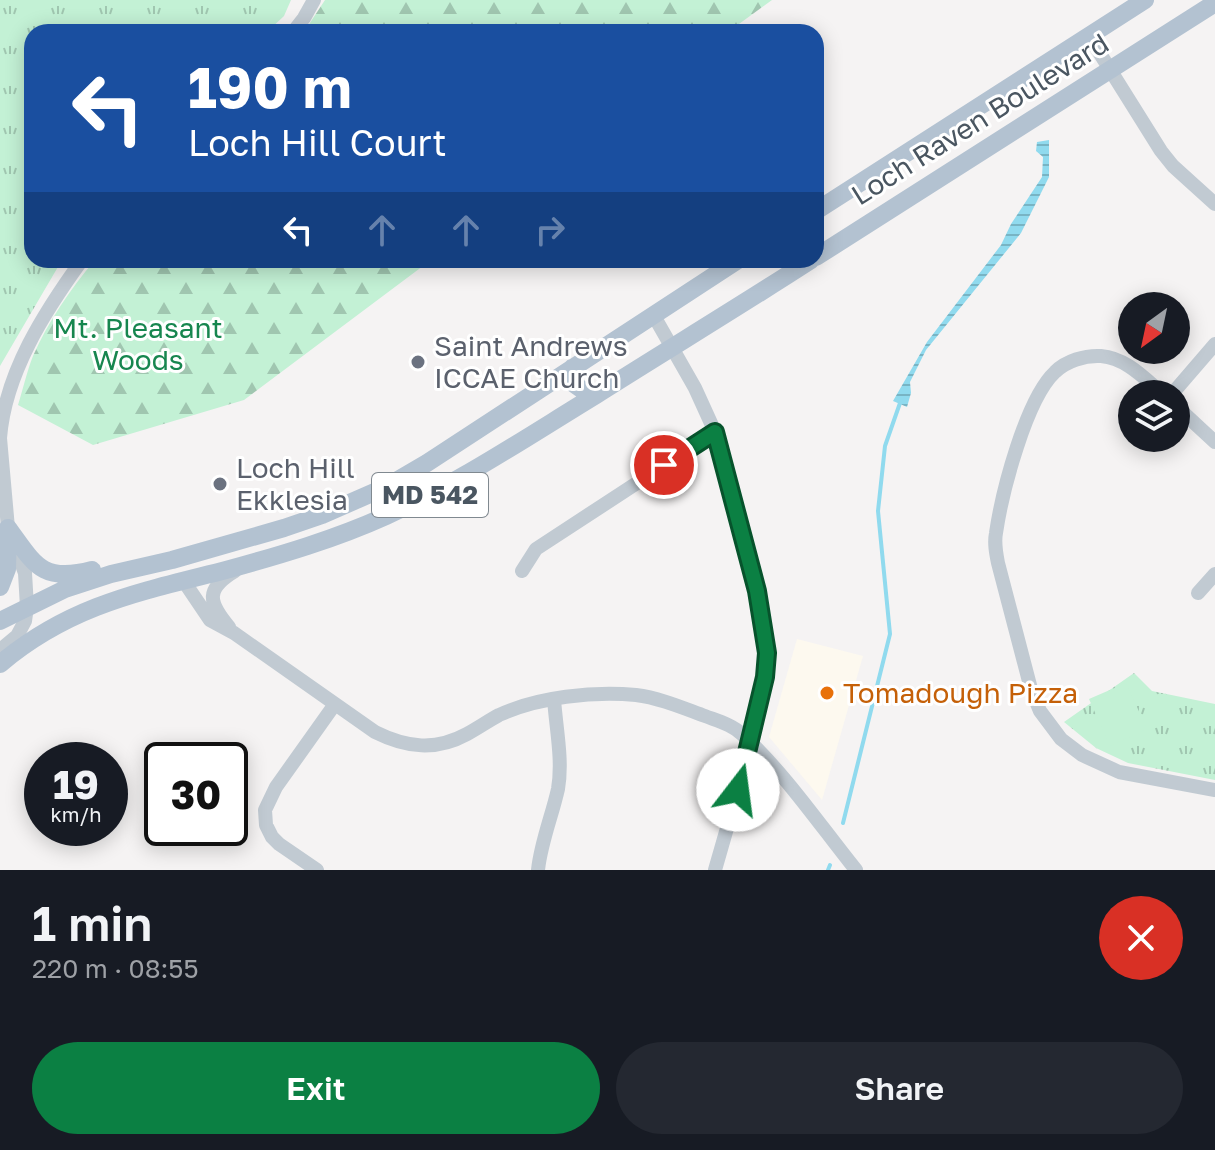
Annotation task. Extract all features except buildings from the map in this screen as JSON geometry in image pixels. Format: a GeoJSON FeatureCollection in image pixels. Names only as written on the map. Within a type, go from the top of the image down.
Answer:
{"type":"FeatureCollection","features":[{"type":"Feature","properties":{"kind":"main road","name":"Loch Raven Boulevard"},"geometry":{"type":"LineString","coordinates":[[824,206],[1145,0]]}},
{"type":"Feature","properties":{"kind":"main road","name":"Loch Raven Boulevard"},"geometry":{"type":"LineString","coordinates":[[824,252],[1215,3]]}},
{"type":"Feature","properties":{"kind":"main road"},"geometry":{"type":"LineString","coordinates":[[654,316],[726,268]]}},
{"type":"Feature","properties":{"kind":"main road","name":"Loch Raven Boulevard"},"geometry":{"type":"LineString","coordinates":[[0,664],[23,645],[98,605],[328,540],[385,517],[511,448],[798,268]]}},
{"type":"Feature","properties":{"kind":"main road","name":"MD 542"},"geometry":{"type":"LineString","coordinates":[[0,621],[65,589],[284,528],[386,487],[654,316]]}},
{"type":"Feature","properties":{"kind":"main road"},"geometry":{"type":"LineString","coordinates":[[572,368],[574,384],[596,394]]}},
{"type":"Feature","properties":{"kind":"main road"},"geometry":{"type":"LineString","coordinates":[[183,580],[200,566],[305,536],[322,515]]}},
{"type":"Feature","properties":{"kind":"main road"},"geometry":{"type":"LineString","coordinates":[[8,528],[30,559],[52,574],[71,575],[130,560],[172,560]]}},
{"type":"Feature","properties":{"kind":"main road"},"geometry":{"type":"LineString","coordinates":[[0,587],[7,569],[8,528]]}},
{"type":"Feature","properties":{"kind":"street"},"geometry":{"type":"LineString","coordinates":[[299,24],[314,0]]}},
{"type":"Feature","properties":{"kind":"street"},"geometry":{"type":"LineString","coordinates":[[1089,36],[1161,151],[1183,177],[1215,204]]}},
{"type":"Feature","properties":{"kind":"street"},"geometry":{"type":"LineString","coordinates":[[0,650],[17,636],[25,621],[27,607],[25,573],[8,528],[1,416],[9,389],[40,325],[76,268]]}},
{"type":"Feature","properties":{"kind":"street"},"geometry":{"type":"LineString","coordinates":[[654,316],[709,414],[757,591],[765,635],[767,666],[750,744],[715,870]]}},
{"type":"Feature","properties":{"kind":"street"},"geometry":{"type":"LineString","coordinates":[[1184,380],[1215,344]]}},
{"type":"Feature","properties":{"kind":"street"},"geometry":{"type":"LineString","coordinates":[[1146,380],[1130,366],[1102,356],[1075,360],[1060,368],[1045,383],[1008,475],[995,535],[998,563],[1031,689],[1040,711],[1061,739],[1082,755],[1119,772],[1215,790]]}},
{"type":"Feature","properties":{"kind":"street"},"geometry":{"type":"LineString","coordinates":[[1190,419],[1215,442]]}},
{"type":"Feature","properties":{"kind":"street"},"geometry":{"type":"LineString","coordinates":[[522,571],[536,549],[715,432]]}},
{"type":"Feature","properties":{"kind":"street"},"geometry":{"type":"LineString","coordinates":[[234,633],[218,614],[213,593],[220,580],[249,563]]}},
{"type":"Feature","properties":{"kind":"street"},"geometry":{"type":"LineString","coordinates":[[1198,593],[1215,574]]}},
{"type":"Feature","properties":{"kind":"street"},"geometry":{"type":"LineString","coordinates":[[183,580],[210,620],[234,633],[392,741],[427,747],[444,744],[499,715],[526,705],[585,695],[636,695],[669,702],[721,721],[742,734],[783,776],[856,870]]}},
{"type":"Feature","properties":{"kind":"street"},"geometry":{"type":"LineString","coordinates":[[538,870],[559,773],[554,699]]}},
{"type":"Feature","properties":{"kind":"street"},"geometry":{"type":"LineString","coordinates":[[317,870],[272,837],[266,825],[265,810],[276,787],[335,704]]}},
{"type":"Feature","properties":{"kind":"shaded area"},"geometry":{"type":"Polygon","coordinates":[[[797,639],[863,656],[822,800],[769,737],[797,639]]]}},
{"type":"Feature","properties":{"kind":"green space"},"geometry":{"type":"Polygon","coordinates":[[[0,0],[291,0],[284,16],[276,24],[24,24],[24,268],[57,268],[0,366],[0,0]]]}},
{"type":"Feature","properties":{"kind":"green space"},"geometry":{"type":"Polygon","coordinates":[[[325,0],[772,0],[739,24],[309,24],[325,0]]]}},
{"type":"Feature","properties":{"kind":"green space","name":"Mt. Pleasant Woods"},"geometry":{"type":"Polygon","coordinates":[[[89,268],[420,268],[244,400],[93,445],[18,405],[31,362],[69,294],[89,268]]]}},
{"type":"Feature","properties":{"kind":"green space"},"geometry":{"type":"Polygon","coordinates":[[[1134,673],[1152,691],[1215,704],[1215,780],[1128,763],[1096,748],[1064,722],[1134,673]]]}},
{"type":"Feature","properties":{"kind":"green space"},"geometry":{"type":"Polygon","coordinates":[[[1126,683],[1147,729],[1110,746],[1089,699],[1126,683]]]}},
{"type":"Feature","properties":{"kind":"water"},"geometry":{"type":"Polygon","coordinates":[[[1049,140],[1049,177],[1021,233],[926,350],[910,382],[907,407],[893,401],[927,342],[1001,245],[1042,177],[1043,157],[1036,151],[1037,142],[1049,140]]]}},
{"type":"Feature","properties":{"kind":"waterway"},"geometry":{"type":"LineString","coordinates":[[843,823],[890,634],[878,511],[885,446],[900,403]]}},
{"type":"Feature","properties":{"kind":"waterway"},"geometry":{"type":"LineString","coordinates":[[828,870],[830,865]]}},
{"type":"Feature","properties":{"kind":"place","name":"Saint Andrews ICCAE Church"},"geometry":{"type":"Point","coordinates":[418,362]}},
{"type":"Feature","properties":{"kind":"place","name":"Loch Hill Ekklesia"},"geometry":{"type":"Point","coordinates":[220,484]}},
{"type":"Feature","properties":{"kind":"place","name":"Tomadough Pizza"},"geometry":{"type":"Point","coordinates":[827,693]}},
{"type":"Feature","properties":{"kind":"route"},"geometry":{"type":"LineString","coordinates":[[664,465],[715,432],[757,591],[767,666],[738,790]]}}]}
